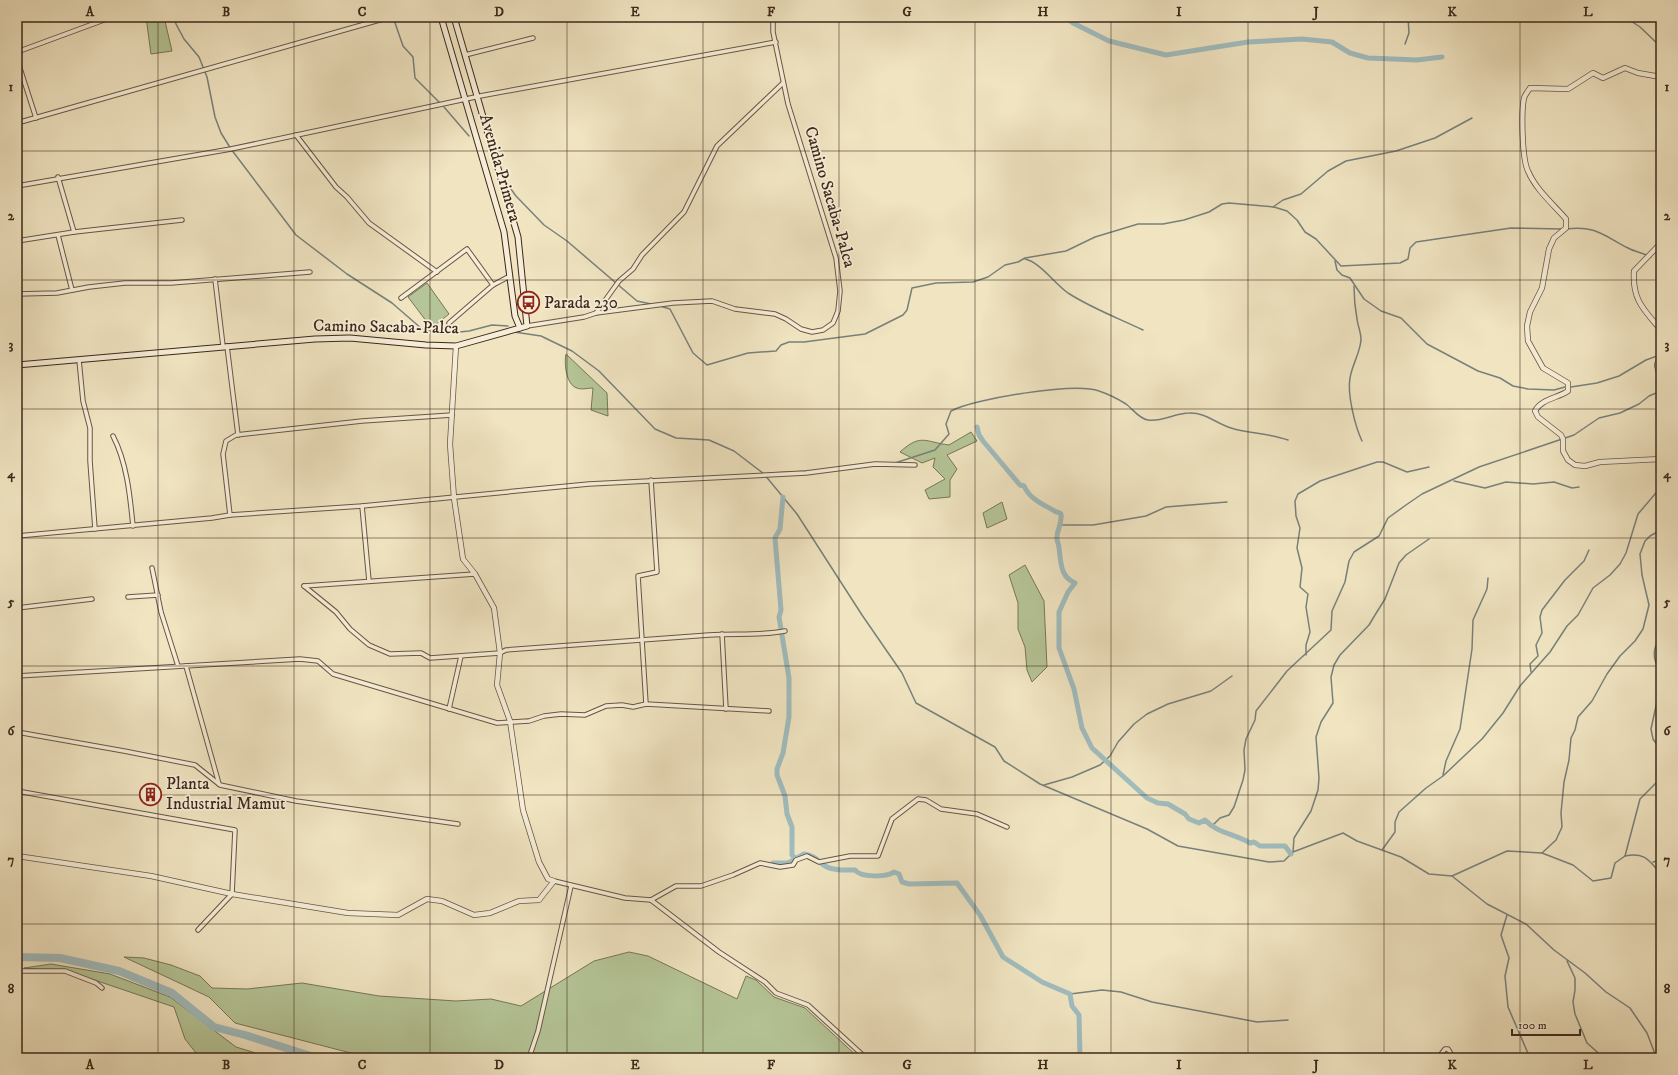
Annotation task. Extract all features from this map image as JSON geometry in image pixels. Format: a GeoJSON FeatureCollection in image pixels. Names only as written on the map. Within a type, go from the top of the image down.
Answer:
{"type":"FeatureCollection","features":[{"type":"Feature","properties":{"kind":"main road","name":"Avenida Primera"},"geometry":{"type":"LineString","coordinates":[[441,17],[504,232],[515,316],[520,328]]}},
{"type":"Feature","properties":{"kind":"main road","name":"Avenida Primera"},"geometry":{"type":"LineString","coordinates":[[454,17],[476,97],[518,237],[527,326]]}},
{"type":"Feature","properties":{"kind":"main road","name":"Camino Sacaba-Palca"},"geometry":{"type":"LineString","coordinates":[[17,365],[315,339],[350,338],[426,345],[456,346],[527,326]]}},
{"type":"Feature","properties":{"kind":"street"},"geometry":{"type":"LineString","coordinates":[[17,52],[112,17]]}},
{"type":"Feature","properties":{"kind":"street"},"geometry":{"type":"LineString","coordinates":[[17,123],[390,17]]}},
{"type":"Feature","properties":{"kind":"street","name":"Camino Sacaba-Palca"},"geometry":{"type":"LineString","coordinates":[[527,326],[584,317],[596,313],[673,303],[712,301],[735,309],[775,314],[801,329],[812,332],[822,330],[833,323],[838,311],[840,291],[836,258],[783,83],[773,32],[774,17]]}},
{"type":"Feature","properties":{"kind":"street"},"geometry":{"type":"LineString","coordinates":[[1658,17],[1661,27]]}},
{"type":"Feature","properties":{"kind":"street"},"geometry":{"type":"LineString","coordinates":[[465,55],[533,38]]}},
{"type":"Feature","properties":{"kind":"street"},"geometry":{"type":"LineString","coordinates":[[17,186],[58,177],[210,152],[476,97],[776,42]]}},
{"type":"Feature","properties":{"kind":"street"},"geometry":{"type":"LineString","coordinates":[[17,59],[36,118]]}},
{"type":"Feature","properties":{"kind":"street"},"geometry":{"type":"LineString","coordinates":[[1661,77],[1638,73],[1625,68],[1603,78],[1593,74],[1568,89],[1530,88],[1525,97],[1524,148],[1528,170],[1540,190],[1566,219],[1566,228],[1554,238],[1549,249],[1542,288],[1530,312],[1527,326],[1528,341],[1537,360],[1543,368],[1568,383],[1568,391],[1562,395],[1546,400],[1537,407],[1535,411],[1538,417],[1561,435],[1563,439],[1563,450],[1568,460],[1575,465],[1585,466],[1600,462],[1661,459]]}},
{"type":"Feature","properties":{"kind":"street"},"geometry":{"type":"LineString","coordinates":[[596,313],[619,281],[632,269],[642,255],[684,212],[717,146],[783,83]]}},
{"type":"Feature","properties":{"kind":"street"},"geometry":{"type":"LineString","coordinates":[[296,135],[336,187],[347,197],[369,223],[437,272]]}},
{"type":"Feature","properties":{"kind":"street"},"geometry":{"type":"LineString","coordinates":[[58,177],[74,232]]}},
{"type":"Feature","properties":{"kind":"street"},"geometry":{"type":"LineString","coordinates":[[1661,198],[1659,202],[1659,216],[1661,225]]}},
{"type":"Feature","properties":{"kind":"street"},"geometry":{"type":"LineString","coordinates":[[17,241],[74,232],[182,220]]}},
{"type":"Feature","properties":{"kind":"street"},"geometry":{"type":"LineString","coordinates":[[58,235],[72,290]]}},
{"type":"Feature","properties":{"kind":"street"},"geometry":{"type":"LineString","coordinates":[[1661,243],[1634,271],[1633,283],[1636,298],[1661,330]]}},
{"type":"Feature","properties":{"kind":"street"},"geometry":{"type":"LineString","coordinates":[[401,298],[467,249],[493,285]]}},
{"type":"Feature","properties":{"kind":"street"},"geometry":{"type":"LineString","coordinates":[[17,294],[57,293],[125,283],[171,283],[310,272]]}},
{"type":"Feature","properties":{"kind":"street"},"geometry":{"type":"LineString","coordinates":[[449,323],[493,285],[510,276]]}},
{"type":"Feature","properties":{"kind":"street"},"geometry":{"type":"LineString","coordinates":[[215,279],[238,434]]}},
{"type":"Feature","properties":{"kind":"street"},"geometry":{"type":"LineString","coordinates":[[456,346],[450,444],[454,498],[463,559],[475,574],[494,608],[500,653],[497,685],[510,721],[523,810],[539,862],[548,879],[571,886],[625,898],[652,900],[719,952],[765,982],[776,993],[808,1005],[866,1058]]}},
{"type":"Feature","properties":{"kind":"street"},"geometry":{"type":"LineString","coordinates":[[1661,352],[1657,365],[1661,382]]}},
{"type":"Feature","properties":{"kind":"street"},"geometry":{"type":"LineString","coordinates":[[79,360],[83,401],[90,428],[90,461],[95,529]]}},
{"type":"Feature","properties":{"kind":"street"},"geometry":{"type":"LineString","coordinates":[[230,515],[223,454],[226,441],[238,434],[362,421],[452,415]]}},
{"type":"Feature","properties":{"kind":"street"},"geometry":{"type":"LineString","coordinates":[[114,436],[120,449],[131,503],[133,526]]}},
{"type":"Feature","properties":{"kind":"street"},"geometry":{"type":"LineString","coordinates":[[17,536],[133,526],[230,515],[362,506],[590,484],[806,472],[875,464],[915,465]]}},
{"type":"Feature","properties":{"kind":"street"},"geometry":{"type":"LineString","coordinates":[[646,704],[638,576],[657,572],[651,480]]}},
{"type":"Feature","properties":{"kind":"street"},"geometry":{"type":"LineString","coordinates":[[362,506],[369,581]]}},
{"type":"Feature","properties":{"kind":"street"},"geometry":{"type":"LineString","coordinates":[[152,568],[178,666]]}},
{"type":"Feature","properties":{"kind":"street"},"geometry":{"type":"LineString","coordinates":[[475,574],[304,586],[336,612],[350,629],[369,645],[390,654],[421,653],[430,658],[500,653],[506,650],[722,634],[773,634],[785,631]]}},
{"type":"Feature","properties":{"kind":"street"},"geometry":{"type":"LineString","coordinates":[[128,597],[158,595]]}},
{"type":"Feature","properties":{"kind":"street"},"geometry":{"type":"LineString","coordinates":[[17,608],[92,600]]}},
{"type":"Feature","properties":{"kind":"street"},"geometry":{"type":"LineString","coordinates":[[722,634],[726,709]]}},
{"type":"Feature","properties":{"kind":"street"},"geometry":{"type":"LineString","coordinates":[[449,709],[461,656]]}},
{"type":"Feature","properties":{"kind":"street"},"geometry":{"type":"LineString","coordinates":[[17,676],[300,659],[318,661],[333,674],[497,723],[529,720],[561,714],[585,715],[606,706],[622,705],[633,707],[646,704],[769,711]]}},
{"type":"Feature","properties":{"kind":"street"},"geometry":{"type":"LineString","coordinates":[[186,666],[219,785]]}},
{"type":"Feature","properties":{"kind":"street"},"geometry":{"type":"LineString","coordinates":[[17,732],[124,751],[195,766],[219,785],[296,802],[458,824]]}},
{"type":"Feature","properties":{"kind":"street"},"geometry":{"type":"LineString","coordinates":[[17,791],[235,830],[232,894],[198,930]]}},
{"type":"Feature","properties":{"kind":"street"},"geometry":{"type":"LineString","coordinates":[[652,900],[676,886],[701,886],[733,876],[760,863],[780,867],[793,865],[796,860],[807,856],[819,862],[850,856],[878,856],[892,819],[918,799],[926,800],[941,809],[977,814],[1007,827]]}},
{"type":"Feature","properties":{"kind":"street"},"geometry":{"type":"LineString","coordinates":[[17,856],[151,876],[232,894],[331,911],[398,915],[427,899],[442,901],[474,915],[490,913],[519,901],[539,900],[554,881]]}},
{"type":"Feature","properties":{"kind":"street"},"geometry":{"type":"LineString","coordinates":[[529,1058],[538,1031],[571,886]]}},
{"type":"Feature","properties":{"kind":"street"},"geometry":{"type":"LineString","coordinates":[[17,971],[65,971],[96,983],[102,988]]}},
{"type":"Feature","properties":{"kind":"street"},"geometry":{"type":"LineString","coordinates":[[1438,1058],[1445,1049],[1448,1049],[1451,1054],[1450,1058]]}},
{"type":"Feature","properties":{"kind":"green space"},"geometry":{"type":"Polygon","coordinates":[[[146,17],[164,17],[172,51],[151,54],[146,17]]]}},
{"type":"Feature","properties":{"kind":"green space"},"geometry":{"type":"Polygon","coordinates":[[[427,283],[449,314],[434,326],[430,326],[408,297],[427,283]]]}},
{"type":"Feature","properties":{"kind":"green space"},"geometry":{"type":"Polygon","coordinates":[[[566,354],[607,393],[608,416],[591,410],[593,388],[579,389],[570,383],[565,363],[566,354]]]}},
{"type":"Feature","properties":{"kind":"green space"},"geometry":{"type":"Polygon","coordinates":[[[971,432],[977,441],[947,455],[957,469],[950,480],[950,497],[929,499],[925,490],[945,479],[933,467],[935,458],[922,463],[900,452],[913,442],[923,440],[949,445],[971,432]]]}},
{"type":"Feature","properties":{"kind":"green space"},"geometry":{"type":"Polygon","coordinates":[[[1002,502],[1007,519],[987,528],[983,513],[1002,502]]]}},
{"type":"Feature","properties":{"kind":"green space"},"geometry":{"type":"Polygon","coordinates":[[[1025,565],[1044,601],[1047,667],[1032,682],[1027,670],[1025,647],[1018,629],[1018,603],[1009,575],[1025,565]]]}},
{"type":"Feature","properties":{"kind":"green space"},"geometry":{"type":"Polygon","coordinates":[[[629,952],[648,956],[737,999],[746,976],[756,980],[774,997],[805,1008],[859,1058],[370,1058],[235,1023],[209,997],[124,957],[144,958],[171,965],[200,976],[212,988],[247,989],[302,983],[379,996],[456,1001],[491,999],[521,1006],[594,961],[629,952]]]}},
{"type":"Feature","properties":{"kind":"green space"},"geometry":{"type":"Polygon","coordinates":[[[51,964],[110,974],[170,997],[236,1047],[272,1058],[200,1058],[185,1039],[174,1007],[71,972],[24,968],[51,964]]]}},
{"type":"Feature","properties":{"kind":"waterway"},"geometry":{"type":"LineString","coordinates":[[174,17],[184,39],[199,57],[207,77],[215,117],[221,133],[231,149],[296,235],[347,274],[392,303],[422,329],[440,334],[469,331],[492,325],[508,326]]}},
{"type":"Feature","properties":{"kind":"waterway"},"geometry":{"type":"LineString","coordinates":[[393,17],[403,46],[413,57],[415,78],[440,103]]}},
{"type":"Feature","properties":{"kind":"waterway"},"geometry":{"type":"LineString","coordinates":[[1065,17],[1073,23],[1109,41],[1166,55],[1248,42],[1302,39],[1332,42],[1350,53],[1368,58],[1417,60],[1442,57]]}},
{"type":"Feature","properties":{"kind":"waterway"},"geometry":{"type":"LineString","coordinates":[[1405,44],[1409,33],[1408,17]]}},
{"type":"Feature","properties":{"kind":"waterway"},"geometry":{"type":"LineString","coordinates":[[1625,17],[1640,27],[1661,47]]}},
{"type":"Feature","properties":{"kind":"waterway"},"geometry":{"type":"LineString","coordinates":[[444,107],[469,136]]}},
{"type":"Feature","properties":{"kind":"waterway"},"geometry":{"type":"LineString","coordinates":[[1273,207],[1283,200],[1301,194],[1328,171],[1346,161],[1396,151],[1435,138],[1472,118]]}},
{"type":"Feature","properties":{"kind":"waterway"},"geometry":{"type":"LineString","coordinates":[[505,181],[516,196],[544,225],[567,241],[637,301],[651,304]]}},
{"type":"Feature","properties":{"kind":"waterway"},"geometry":{"type":"LineString","coordinates":[[660,306],[670,309],[693,353],[707,365],[748,353],[776,351],[781,345],[789,342],[804,342],[865,334],[903,315],[907,310],[912,288],[936,283],[973,282],[988,277],[1005,265],[1018,262],[1025,258],[1066,251],[1095,237],[1138,224],[1163,224],[1184,220],[1209,212],[1222,204],[1229,203],[1274,207],[1287,211],[1297,220],[1305,232],[1316,239],[1341,266],[1400,263],[1408,259],[1410,248],[1416,242],[1511,228],[1563,229]]}},
{"type":"Feature","properties":{"kind":"waterway"},"geometry":{"type":"LineString","coordinates":[[1566,229],[1576,228],[1599,232],[1631,249],[1651,257]]}},
{"type":"Feature","properties":{"kind":"waterway"},"geometry":{"type":"LineString","coordinates":[[1025,259],[1036,264],[1068,293],[1095,308],[1143,330]]}},
{"type":"Feature","properties":{"kind":"waterway"},"geometry":{"type":"LineString","coordinates":[[1335,261],[1337,270],[1342,275],[1350,278],[1364,299],[1381,311],[1401,318],[1427,344],[1478,371],[1500,378],[1513,386],[1528,389],[1554,390],[1565,387]]}},
{"type":"Feature","properties":{"kind":"waterway"},"geometry":{"type":"LineString","coordinates":[[1354,286],[1357,322],[1361,334],[1361,340],[1349,385],[1354,419],[1362,441]]}},
{"type":"Feature","properties":{"kind":"waterway"},"geometry":{"type":"LineString","coordinates":[[514,332],[541,336],[572,351],[599,371],[655,429],[676,438],[709,440],[734,451],[764,474],[797,514],[862,615],[902,673],[916,703],[995,747],[1004,761],[1040,784],[1147,829],[1178,846],[1269,862],[1284,861],[1293,852],[1343,833],[1357,841],[1401,857],[1429,874],[1452,876],[1507,851],[1542,853],[1573,865],[1593,881],[1611,878],[1615,863],[1625,856],[1640,799],[1661,778]]}},
{"type":"Feature","properties":{"kind":"waterway"},"geometry":{"type":"LineString","coordinates":[[1571,387],[1597,383],[1619,376],[1646,360],[1657,356]]}},
{"type":"Feature","properties":{"kind":"waterway"},"geometry":{"type":"LineString","coordinates":[[895,463],[935,450],[949,434],[946,424],[951,411],[963,406],[1001,397],[1047,390],[1087,389],[1099,391],[1126,404],[1139,416],[1148,420],[1158,420],[1184,413],[1195,413],[1206,416],[1231,428],[1288,440]]}},
{"type":"Feature","properties":{"kind":"waterway"},"geometry":{"type":"LineString","coordinates":[[1211,827],[1220,818],[1229,815],[1234,807],[1245,770],[1244,750],[1246,739],[1255,720],[1256,711],[1287,671],[1331,630],[1332,611],[1345,582],[1349,561],[1354,552],[1379,536],[1388,518],[1422,494],[1479,467],[1574,435],[1599,418],[1620,413],[1639,404],[1649,396],[1661,391]]}},
{"type":"Feature","properties":{"kind":"waterway"},"geometry":{"type":"LineString","coordinates":[[977,427],[979,435],[983,441],[1020,485],[1024,486],[1037,501],[1061,514],[1057,538],[1061,564],[1066,577],[1075,583],[1068,592],[1059,612],[1059,648],[1074,689],[1082,728],[1092,748],[1147,798],[1158,803],[1168,804],[1185,814],[1189,819],[1199,823],[1205,820],[1215,828],[1250,843],[1254,842],[1260,846],[1285,846],[1291,854]]}},
{"type":"Feature","properties":{"kind":"waterway"},"geometry":{"type":"LineString","coordinates":[[1306,655],[1306,645],[1310,632],[1306,607],[1308,594],[1300,587],[1302,568],[1297,548],[1300,528],[1296,516],[1295,501],[1298,494],[1320,481],[1377,462],[1383,462],[1407,472],[1429,467]]}},
{"type":"Feature","properties":{"kind":"waterway"},"geometry":{"type":"LineString","coordinates":[[770,473],[810,471]]}},
{"type":"Feature","properties":{"kind":"waterway"},"geometry":{"type":"LineString","coordinates":[[1454,481],[1485,488],[1506,482],[1533,484],[1554,482],[1572,488],[1579,487]]}},
{"type":"Feature","properties":{"kind":"waterway"},"geometry":{"type":"LineString","coordinates":[[1382,850],[1395,832],[1395,822],[1399,812],[1426,788],[1443,776],[1482,739],[1503,713],[1520,686],[1550,652],[1567,626],[1578,615],[1593,588],[1610,575],[1620,564],[1626,553],[1638,514],[1661,487]]}},
{"type":"Feature","properties":{"kind":"waterway"},"geometry":{"type":"LineString","coordinates":[[783,497],[780,529],[775,538],[781,610],[779,617],[789,678],[789,717],[783,753],[777,769],[777,775],[785,796],[787,814],[792,827],[792,855],[796,859]]}},
{"type":"Feature","properties":{"kind":"waterway"},"geometry":{"type":"LineString","coordinates":[[1061,525],[1093,525],[1146,516],[1166,507],[1227,502]]}},
{"type":"Feature","properties":{"kind":"waterway"},"geometry":{"type":"LineString","coordinates":[[1542,853],[1556,840],[1562,827],[1561,813],[1564,782],[1569,760],[1571,738],[1575,730],[1578,717],[1592,701],[1607,674],[1620,656],[1635,641],[1643,629],[1649,605],[1642,575],[1640,554],[1645,541],[1650,536],[1661,530]]}},
{"type":"Feature","properties":{"kind":"waterway"},"geometry":{"type":"LineString","coordinates":[[1293,852],[1294,838],[1311,811],[1318,790],[1319,778],[1316,737],[1321,722],[1333,703],[1331,677],[1334,665],[1340,655],[1369,625],[1385,599],[1399,563],[1406,555],[1429,539]]}},
{"type":"Feature","properties":{"kind":"waterway"},"geometry":{"type":"LineString","coordinates":[[1531,672],[1530,664],[1538,656],[1536,645],[1542,633],[1540,617],[1542,610],[1565,580],[1584,561],[1589,550]]}},
{"type":"Feature","properties":{"kind":"waterway"},"geometry":{"type":"LineString","coordinates":[[1443,775],[1446,761],[1460,729],[1472,649],[1473,620],[1487,589],[1488,578]]}},
{"type":"Feature","properties":{"kind":"waterway"},"geometry":{"type":"LineString","coordinates":[[1661,633],[1654,653],[1654,658],[1661,673]]}},
{"type":"Feature","properties":{"kind":"waterway"},"geometry":{"type":"LineString","coordinates":[[1044,785],[1072,777],[1100,765],[1110,756],[1118,742],[1134,724],[1147,714],[1168,704],[1211,691],[1232,676]]}},
{"type":"Feature","properties":{"kind":"waterway"},"geometry":{"type":"LineString","coordinates":[[1661,683],[1651,729],[1653,739],[1661,750]]}},
{"type":"Feature","properties":{"kind":"waterway"},"geometry":{"type":"LineString","coordinates":[[773,863],[788,863],[804,854],[812,856],[827,867],[833,869],[855,870],[858,873],[874,876],[886,875],[894,872],[899,874],[902,882],[909,884],[957,883],[980,915],[1003,957],[1042,982],[1070,994],[1072,1006],[1079,1015],[1080,1058]]}},
{"type":"Feature","properties":{"kind":"waterway"},"geometry":{"type":"LineString","coordinates":[[1625,856],[1638,855],[1650,862],[1661,874]]}},
{"type":"Feature","properties":{"kind":"waterway"},"geometry":{"type":"LineString","coordinates":[[1653,862],[1661,860]]}},
{"type":"Feature","properties":{"kind":"waterway"},"geometry":{"type":"LineString","coordinates":[[1452,876],[1487,904],[1526,924],[1554,950],[1585,973],[1606,992],[1630,1008],[1647,1033],[1655,1054],[1660,1058]]}},
{"type":"Feature","properties":{"kind":"waterway"},"geometry":{"type":"LineString","coordinates":[[1507,915],[1501,935],[1509,958],[1505,976],[1508,1007],[1530,1058]]}},
{"type":"Feature","properties":{"kind":"waterway"},"geometry":{"type":"LineString","coordinates":[[17,957],[60,958],[119,971],[172,993],[214,1027],[245,1035],[317,1058]]}},
{"type":"Feature","properties":{"kind":"waterway"},"geometry":{"type":"LineString","coordinates":[[1567,961],[1575,978],[1573,1002],[1575,1014],[1587,1043],[1604,1058]]}},
{"type":"Feature","properties":{"kind":"waterway"},"geometry":{"type":"LineString","coordinates":[[1070,994],[1102,990],[1121,992],[1152,1002],[1257,1022],[1288,1020]]}},
{"type":"Feature","properties":{"kind":"place","name":"Parada 230"},"geometry":{"type":"Point","coordinates":[528,303]}},
{"type":"Feature","properties":{"kind":"place","name":"Planta Industrial Mamut"},"geometry":{"type":"Point","coordinates":[151,794]}}]}
